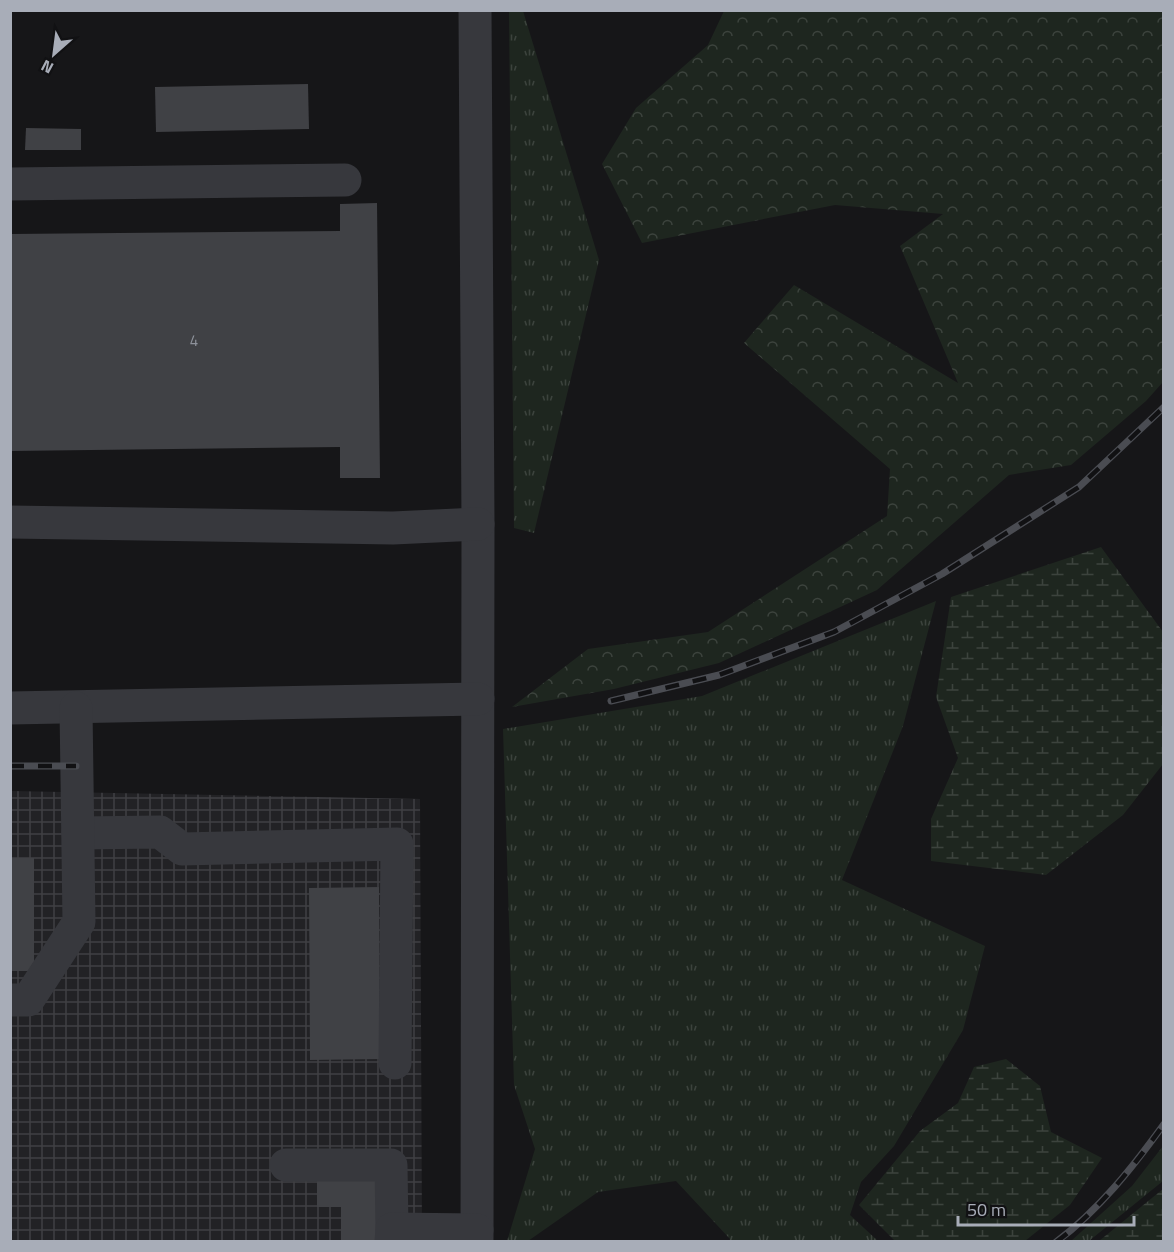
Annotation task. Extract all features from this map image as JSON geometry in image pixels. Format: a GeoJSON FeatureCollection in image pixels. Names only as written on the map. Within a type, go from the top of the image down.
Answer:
{"type":"FeatureCollection","features":[{"type":"Feature","properties":{"kind":"street"},"geometry":{"type":"LineString","coordinates":[[286,1166],[391,1165],[391,1235],[477,1236],[478,524],[475,10]]}},
{"type":"Feature","properties":{"kind":"street"},"geometry":{"type":"LineString","coordinates":[[10,184],[345,180]]}},
{"type":"Feature","properties":{"kind":"street"},"geometry":{"type":"LineString","coordinates":[[10,522],[393,528],[478,524]]}},
{"type":"Feature","properties":{"kind":"street"},"geometry":{"type":"LineString","coordinates":[[10,708],[478,699]]}},
{"type":"Feature","properties":{"kind":"street"},"geometry":{"type":"LineString","coordinates":[[10,1000],[28,1000],[79,922],[76,708]]}},
{"type":"Feature","properties":{"kind":"street"},"geometry":{"type":"LineString","coordinates":[[78,833],[160,832],[182,849],[397,844],[395,1063]]}},
{"type":"Feature","properties":{"kind":"shaded area"},"geometry":{"type":"Polygon","coordinates":[[[11,791],[420,799],[422,1241],[11,1242],[11,791]]]}},
{"type":"Feature","properties":{"kind":"green space"},"geometry":{"type":"Polygon","coordinates":[[[509,11],[523,11],[599,260],[534,533],[514,528],[509,11]]]}},
{"type":"Feature","properties":{"kind":"green space"},"geometry":{"type":"Polygon","coordinates":[[[724,11],[1163,11],[1163,382],[1146,401],[1071,465],[1009,475],[877,590],[719,663],[614,689],[512,707],[588,649],[708,632],[887,516],[890,469],[744,343],[794,285],[958,383],[900,246],[943,214],[835,205],[642,243],[602,164],[636,108],[708,45],[724,11]]]}},
{"type":"Feature","properties":{"kind":"green space"},"geometry":{"type":"Polygon","coordinates":[[[1101,547],[1163,632],[1163,764],[1123,815],[1046,875],[931,861],[931,819],[958,758],[936,697],[951,597],[1101,547]]]}},
{"type":"Feature","properties":{"kind":"green space"},"geometry":{"type":"Polygon","coordinates":[[[936,601],[903,726],[842,880],[985,946],[963,1030],[894,1146],[861,1182],[850,1215],[878,1241],[729,1241],[730,1239],[676,1181],[598,1192],[528,1241],[507,1241],[535,1149],[514,1085],[503,729],[702,696],[936,601]]]}},
{"type":"Feature","properties":{"kind":"green space"},"geometry":{"type":"Polygon","coordinates":[[[1006,1059],[1040,1086],[1051,1132],[1102,1158],[1070,1205],[1025,1241],[895,1241],[859,1205],[920,1131],[958,1103],[974,1067],[1006,1059]]]}},
{"type":"Feature","properties":{"kind":"green space"},"geometry":{"type":"Polygon","coordinates":[[[1163,1146],[1163,1181],[1089,1241],[1071,1241],[1132,1186],[1163,1146]]]}},
{"type":"Feature","properties":{"kind":"green space"},"geometry":{"type":"Polygon","coordinates":[[[1163,1189],[1163,1241],[1099,1241],[1163,1189]]]}},
{"type":"Feature","properties":{"kind":"building"},"geometry":{"type":"Polygon","coordinates":[[[308,84],[309,129],[156,132],[155,87],[308,84]]]}},
{"type":"Feature","properties":{"kind":"building"},"geometry":{"type":"Polygon","coordinates":[[[26,128],[81,129],[81,150],[25,150],[26,128]]]}},
{"type":"Feature","properties":{"kind":"building"},"geometry":{"type":"Polygon","coordinates":[[[377,203],[380,478],[340,478],[340,447],[10,451],[10,234],[340,231],[340,204],[377,203]]]}},
{"type":"Feature","properties":{"kind":"building"},"geometry":{"type":"Polygon","coordinates":[[[10,858],[34,858],[34,971],[10,971],[10,858]]]}},
{"type":"Feature","properties":{"kind":"building"},"geometry":{"type":"Polygon","coordinates":[[[379,887],[380,1059],[310,1060],[309,888],[379,887]]]}},
{"type":"Feature","properties":{"kind":"building"},"geometry":{"type":"Polygon","coordinates":[[[317,1177],[382,1177],[382,1242],[341,1242],[341,1207],[317,1207],[317,1177]]]}},
{"type":"Feature","properties":{"kind":"railway"},"geometry":{"type":"LineString","coordinates":[[611,701],[719,675],[834,632],[942,574],[1079,487],[1164,407]]}},
{"type":"Feature","properties":{"kind":"railway"},"geometry":{"type":"LineString","coordinates":[[10,766],[76,766]]}},
{"type":"Feature","properties":{"kind":"railway"},"geometry":{"type":"LineString","coordinates":[[1056,1242],[1101,1202],[1164,1124]]}}]}
